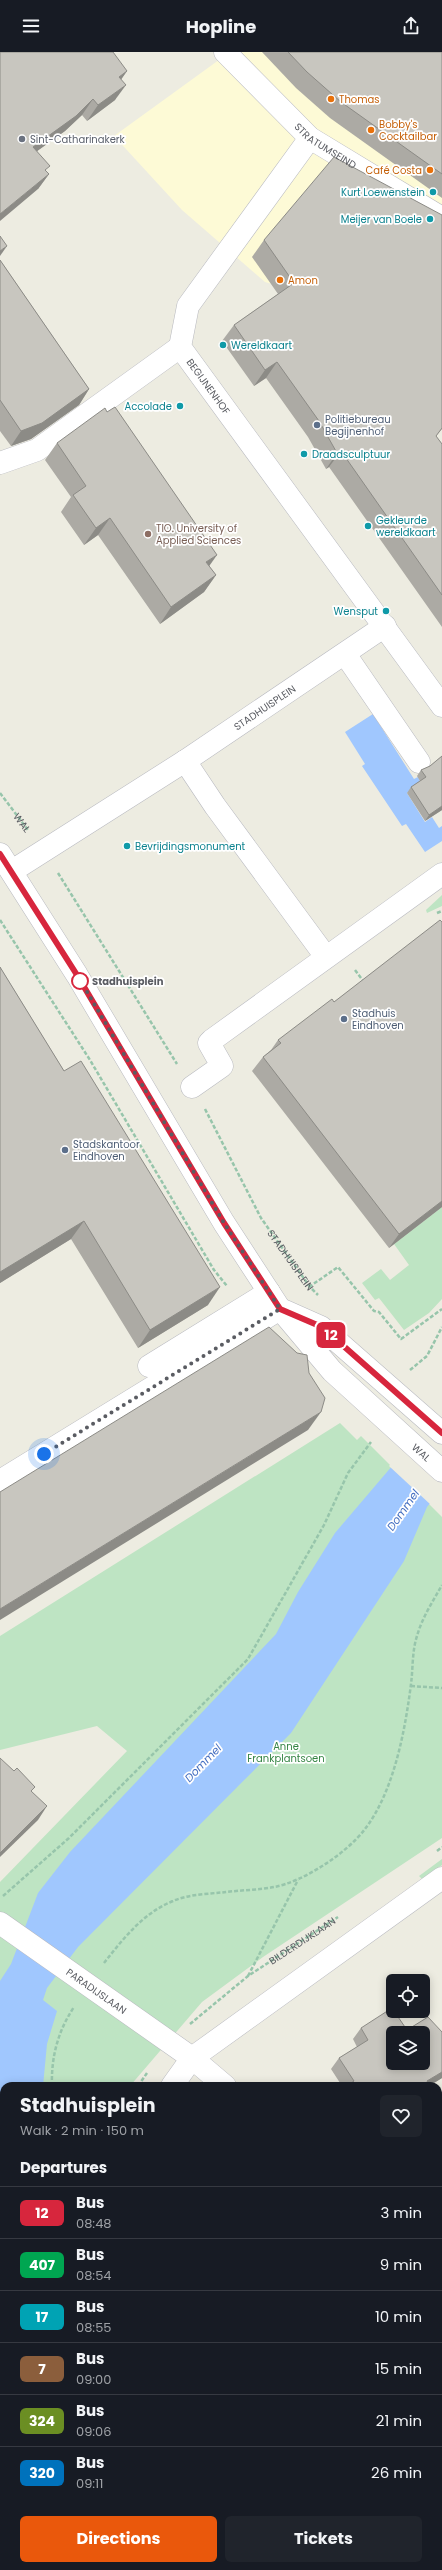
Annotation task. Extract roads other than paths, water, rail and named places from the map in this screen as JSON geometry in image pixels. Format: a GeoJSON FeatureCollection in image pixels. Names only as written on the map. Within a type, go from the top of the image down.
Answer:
{"type":"FeatureCollection","features":[{"type":"Feature","properties":{"kind":"street","name":"STRATUMSEIND"},"geometry":{"type":"LineString","coordinates":[[225,52],[310,138],[442,218]]}},
{"type":"Feature","properties":{"kind":"street"},"geometry":{"type":"LineString","coordinates":[[0,463],[37,450],[180,347],[188,306],[310,138]]}},
{"type":"Feature","properties":{"kind":"street","name":"BEGIJNENHOF"},"geometry":{"type":"LineString","coordinates":[[180,347],[385,626]]}},
{"type":"Feature","properties":{"kind":"street"},"geometry":{"type":"LineString","coordinates":[[385,626],[442,706]]}},
{"type":"Feature","properties":{"kind":"street","name":"STADHUISPLEIN"},"geometry":{"type":"LineString","coordinates":[[385,626],[186,761],[44,852],[6,863],[77,975],[224,1223],[275,1301],[332,1371],[400,1435]]}},
{"type":"Feature","properties":{"kind":"street"},"geometry":{"type":"LineString","coordinates":[[345,654],[419,762]]}},
{"type":"Feature","properties":{"kind":"street"},"geometry":{"type":"LineString","coordinates":[[186,761],[215,806],[326,957]]}},
{"type":"Feature","properties":{"kind":"street"},"geometry":{"type":"LineString","coordinates":[[192,1087],[222,1066],[209,1043],[442,874]]}},
{"type":"Feature","properties":{"kind":"street"},"geometry":{"type":"LineString","coordinates":[[149,1366],[275,1301]]}},
{"type":"Feature","properties":{"kind":"street"},"geometry":{"type":"LineString","coordinates":[[275,1301],[322,1327],[442,1433]]}},
{"type":"Feature","properties":{"kind":"street"},"geometry":{"type":"LineString","coordinates":[[0,1481],[275,1301]]}},
{"type":"Feature","properties":{"kind":"street","name":"WAL"},"geometry":{"type":"LineString","coordinates":[[400,1435],[442,1471]]}},
{"type":"Feature","properties":{"kind":"street"},"geometry":{"type":"LineString","coordinates":[[175,2082],[192,2058],[442,1878]]}},
{"type":"Feature","properties":{"kind":"street","name":"PARADIJSLAAN"},"geometry":{"type":"LineString","coordinates":[[0,1923],[192,2058],[220,2082]]}},
{"type":"Feature","properties":{"kind":"water"},"geometry":{"type":"Polygon","coordinates":[[[373,714],[414,779],[418,777],[421,783],[407,793],[425,822],[432,817],[439,828],[442,826],[442,841],[425,852],[406,824],[402,826],[362,766],[365,764],[345,732],[373,714]]]}},
{"type":"Feature","properties":{"kind":"water","name":"Dommel"},"geometry":{"type":"Polygon","coordinates":[[[404,1452],[442,1489],[427,1507],[404,1561],[291,1733],[78,1947],[47,1988],[43,2000],[57,2011],[47,2044],[43,2082],[0,2082],[0,1981],[11,1964],[38,1893],[70,1852],[276,1634],[298,1592],[335,1533],[404,1452]]]}},
{"type":"Feature","properties":{"kind":"place","name":"Thomas"},"geometry":{"type":"Point","coordinates":[331,99]}},
{"type":"Feature","properties":{"kind":"place","name":"Bobby's Cocktailbar"},"geometry":{"type":"Point","coordinates":[371,130]}},
{"type":"Feature","properties":{"kind":"place","name":"Sint-Catharinakerk"},"geometry":{"type":"Point","coordinates":[22,139]}},
{"type":"Feature","properties":{"kind":"place","name":"Café Costa"},"geometry":{"type":"Point","coordinates":[430,170]}},
{"type":"Feature","properties":{"kind":"place","name":"Kurt Loewenstein"},"geometry":{"type":"Point","coordinates":[433,192]}},
{"type":"Feature","properties":{"kind":"place","name":"Meijer van Boele"},"geometry":{"type":"Point","coordinates":[430,219]}},
{"type":"Feature","properties":{"kind":"place","name":"Amon"},"geometry":{"type":"Point","coordinates":[280,280]}},
{"type":"Feature","properties":{"kind":"place","name":"Wereldkaart"},"geometry":{"type":"Point","coordinates":[223,345]}},
{"type":"Feature","properties":{"kind":"place","name":"Accolade"},"geometry":{"type":"Point","coordinates":[180,406]}},
{"type":"Feature","properties":{"kind":"place","name":"Politiebureau Begijnenhof"},"geometry":{"type":"Point","coordinates":[317,425]}},
{"type":"Feature","properties":{"kind":"place","name":"Draadsculptuur"},"geometry":{"type":"Point","coordinates":[304,454]}},
{"type":"Feature","properties":{"kind":"place","name":"Gekleurde wereldkaart"},"geometry":{"type":"Point","coordinates":[368,526]}},
{"type":"Feature","properties":{"kind":"place","name":"TIO. University of Applied Sciences"},"geometry":{"type":"Point","coordinates":[148,534]}},
{"type":"Feature","properties":{"kind":"place","name":"Wensput"},"geometry":{"type":"Point","coordinates":[386,611]}},
{"type":"Feature","properties":{"kind":"place","name":"Bevrijdingsmonument"},"geometry":{"type":"Point","coordinates":[127,846]}},
{"type":"Feature","properties":{"kind":"place","name":"Stadhuisplein"},"geometry":{"type":"Point","coordinates":[80,981]}},
{"type":"Feature","properties":{"kind":"place","name":"Stadhuis Eindhoven"},"geometry":{"type":"Point","coordinates":[344,1019]}},
{"type":"Feature","properties":{"kind":"place","name":"Stadskantoor Eindhoven"},"geometry":{"type":"Point","coordinates":[65,1150]}},
{"type":"Feature","properties":{"kind":"park label","name":"Anne Frankplantsoen"},"geometry":{"type":"Point","coordinates":[286,1752]}}]}
